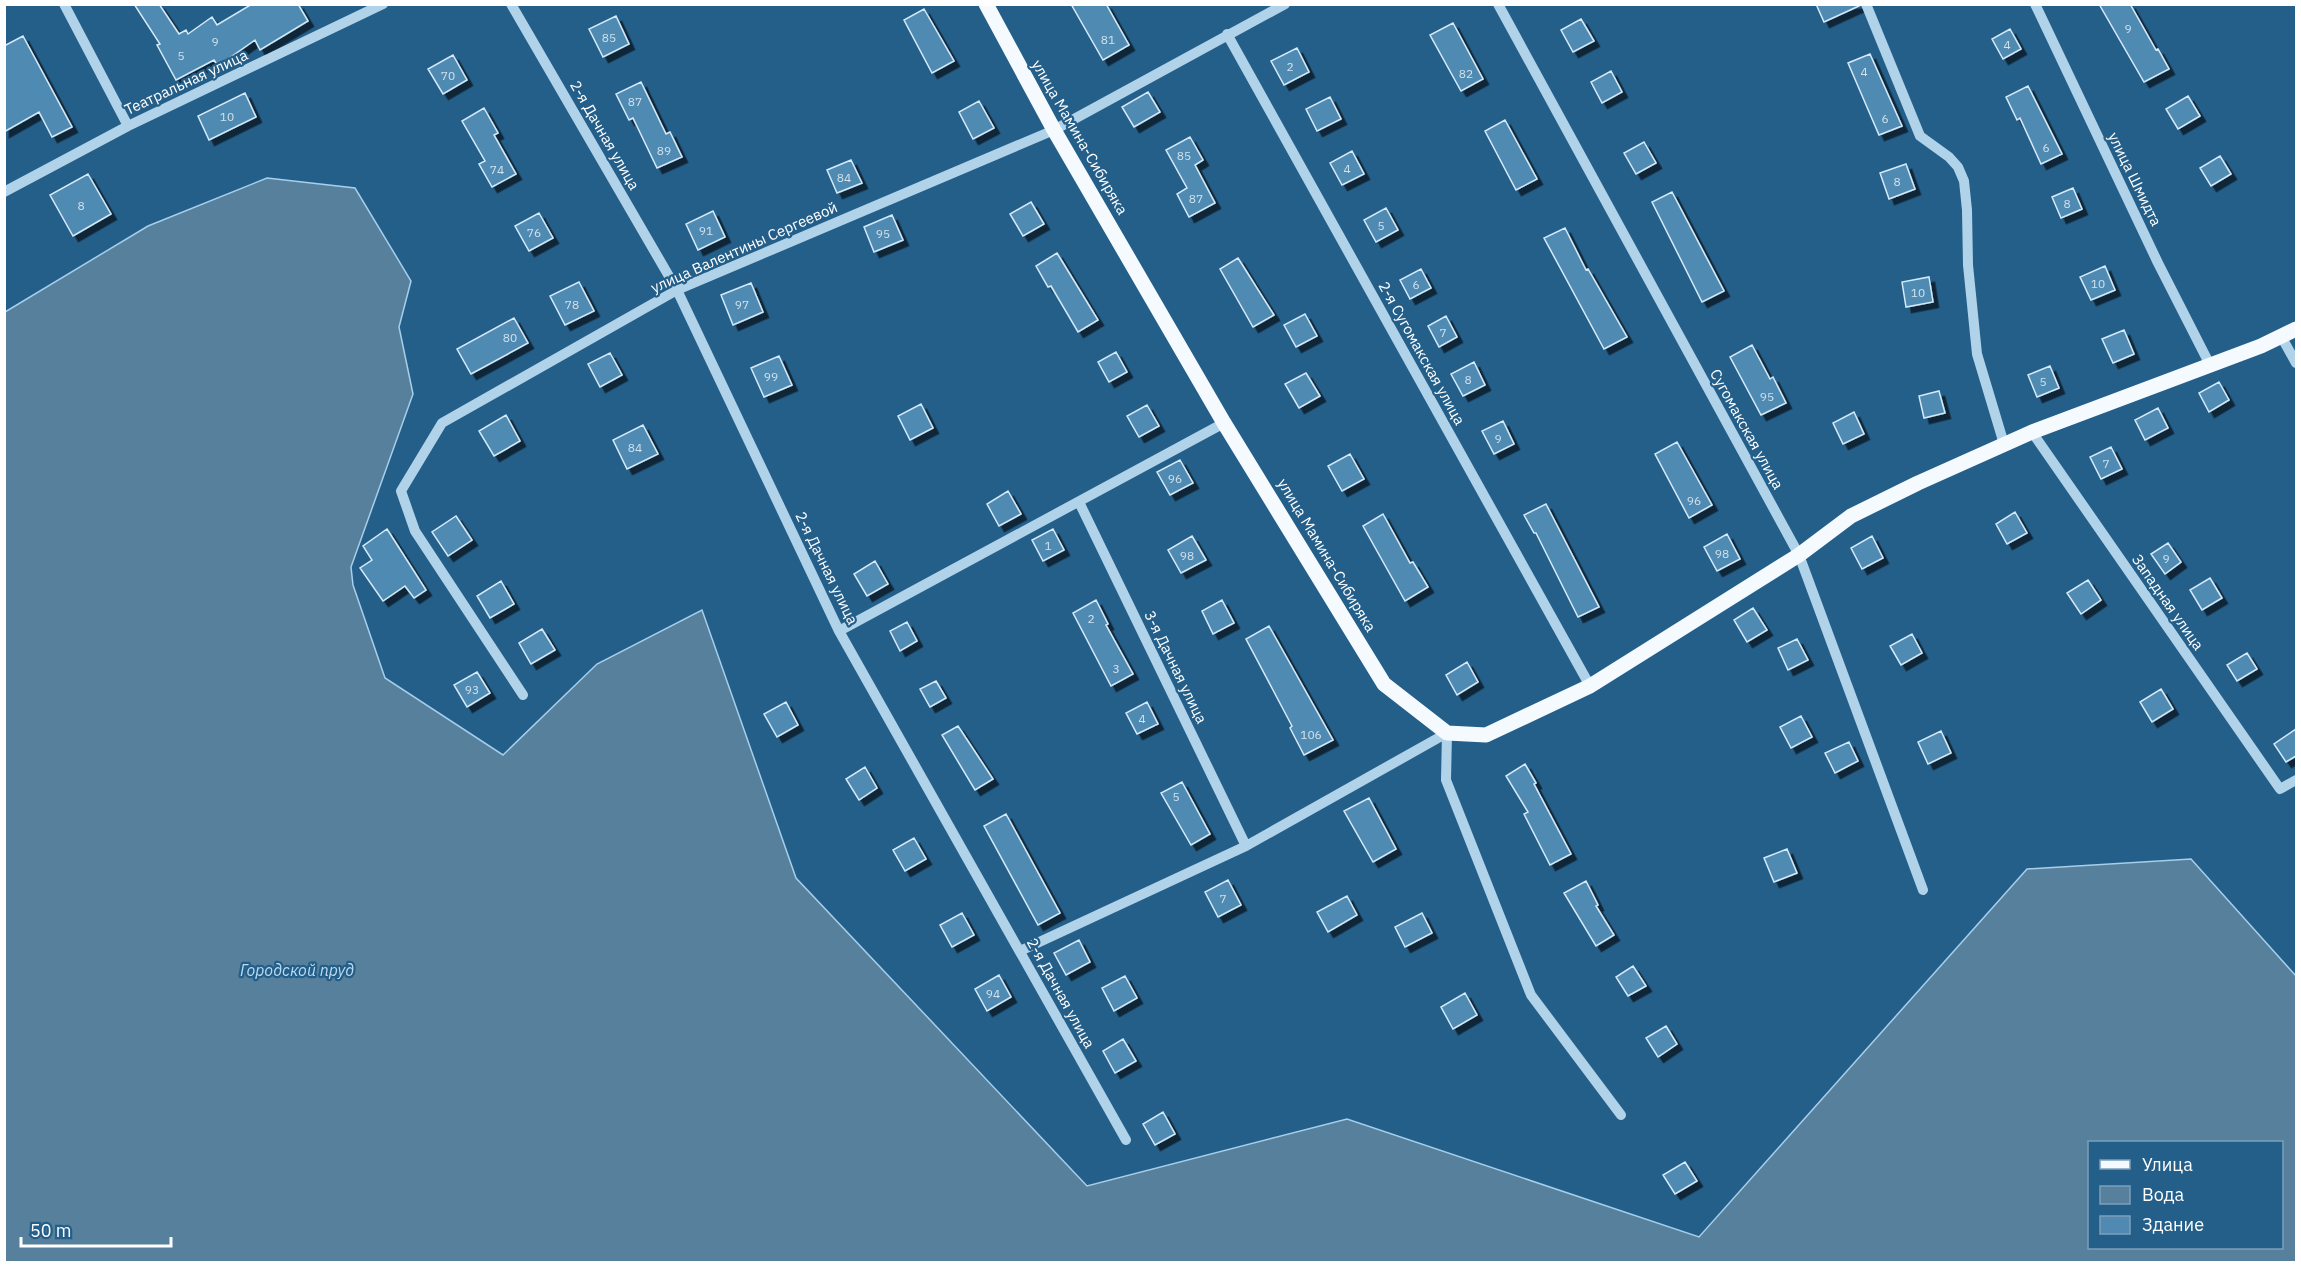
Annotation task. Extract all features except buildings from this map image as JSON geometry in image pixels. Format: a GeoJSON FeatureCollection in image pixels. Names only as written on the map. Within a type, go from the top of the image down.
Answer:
{"type":"FeatureCollection","features":[{"type":"Feature","properties":{"kind":"main road","name":"улица Мамина-Сибиряка"},"geometry":{"type":"LineString","coordinates":[[986,4],[1054,129],[1224,423],[1384,684],[1447,733]]}},
{"type":"Feature","properties":{"kind":"main road"},"geometry":{"type":"LineString","coordinates":[[1447,733],[1486,735],[1590,686],[1798,555],[1851,516],[2032,432],[2210,365],[2296,329]]}},
{"type":"Feature","properties":{"kind":"street"},"geometry":{"type":"LineString","coordinates":[[64,4],[128,126]]}},
{"type":"Feature","properties":{"kind":"street","name":"Театральная улица"},"geometry":{"type":"LineString","coordinates":[[4,192],[128,126],[383,4]]}},
{"type":"Feature","properties":{"kind":"street","name":"2-я Дачная улица"},"geometry":{"type":"LineString","coordinates":[[511,4],[677,290],[839,631],[1126,1140]]}},
{"type":"Feature","properties":{"kind":"street","name":"улица Валентины Сергеевой"},"geometry":{"type":"LineString","coordinates":[[523,695],[415,531],[401,491],[442,423],[677,290],[1054,129],[1286,4]]}},
{"type":"Feature","properties":{"kind":"street","name":"Сугомакская улица"},"geometry":{"type":"LineString","coordinates":[[1498,4],[1798,555],[1923,890]]}},
{"type":"Feature","properties":{"kind":"street"},"geometry":{"type":"LineString","coordinates":[[1866,4],[1920,136],[1959,167],[1964,181],[1968,265],[1977,354],[2004,444]]}},
{"type":"Feature","properties":{"kind":"street","name":"улица Шмидта"},"geometry":{"type":"LineString","coordinates":[[2035,4],[2158,263],[2210,365]]}},
{"type":"Feature","properties":{"kind":"street","name":"2-я Сугомакская улица"},"geometry":{"type":"LineString","coordinates":[[1227,34],[1590,686]]}},
{"type":"Feature","properties":{"kind":"street"},"geometry":{"type":"LineString","coordinates":[[2281,336],[2296,363]]}},
{"type":"Feature","properties":{"kind":"street"},"geometry":{"type":"LineString","coordinates":[[839,631],[1224,423]]}},
{"type":"Feature","properties":{"kind":"street","name":"Западная улица"},"geometry":{"type":"LineString","coordinates":[[2032,432],[2280,789],[2296,780]]}},
{"type":"Feature","properties":{"kind":"street","name":"3-я Дачная улица"},"geometry":{"type":"LineString","coordinates":[[1079,502],[1246,846]]}},
{"type":"Feature","properties":{"kind":"street"},"geometry":{"type":"LineString","coordinates":[[1020,951],[1246,846],[1447,733]]}},
{"type":"Feature","properties":{"kind":"street"},"geometry":{"type":"LineString","coordinates":[[1447,733],[1446,780],[1532,996],[1621,1115]]}},
{"type":"Feature","properties":{"kind":"water","name":"Городской пруд"},"geometry":{"type":"Polygon","coordinates":[[[267,178],[355,188],[411,281],[399,327],[413,394],[351,567],[353,585],[385,678],[503,755],[597,664],[702,610],[796,878],[1087,1186],[1347,1119],[1699,1237],[2027,869],[2191,859],[2296,976],[2296,1262],[5,1262],[5,312],[148,226],[267,178]]]}}]}
